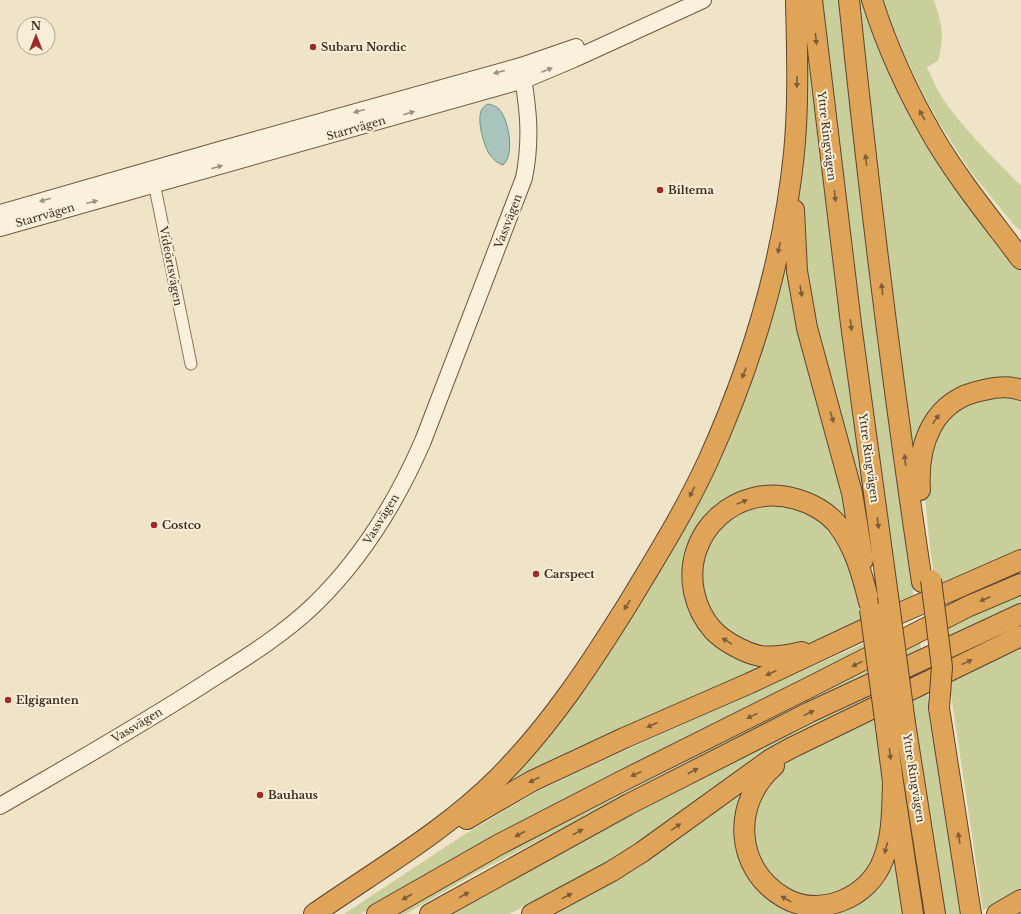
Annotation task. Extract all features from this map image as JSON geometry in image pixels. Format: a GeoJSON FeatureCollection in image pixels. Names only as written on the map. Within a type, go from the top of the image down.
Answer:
{"type":"FeatureCollection","features":[{"type":"Feature","properties":{"kind":"highway"},"geometry":{"type":"LineString","coordinates":[[801,0],[794,154],[797,271],[813,353],[852,493],[896,725],[892,812],[890,831],[883,860],[875,875],[863,889],[851,898],[833,904],[812,907],[791,902],[775,892],[761,880],[751,864],[744,837],[745,816],[748,802],[760,780],[773,767],[831,728]]}},
{"type":"Feature","properties":{"kind":"highway","name":"Yttre Ringvägen"},"geometry":{"type":"LineString","coordinates":[[801,0],[851,324],[888,596],[896,725],[935,914]]}},
{"type":"Feature","properties":{"kind":"highway"},"geometry":{"type":"LineString","coordinates":[[849,0],[863,140],[911,510],[926,581]]}},
{"type":"Feature","properties":{"kind":"highway"},"geometry":{"type":"LineString","coordinates":[[872,0],[883,32],[906,84],[941,149],[1021,259]]}},
{"type":"Feature","properties":{"kind":"highway"},"geometry":{"type":"LineString","coordinates":[[941,149],[964,170],[993,210],[1021,240]]}},
{"type":"Feature","properties":{"kind":"highway"},"geometry":{"type":"LineString","coordinates":[[314,914],[431,836],[499,777],[557,711],[615,625],[679,518],[707,463],[731,408],[751,353],[765,308],[782,232],[794,154]]}},
{"type":"Feature","properties":{"kind":"highway"},"geometry":{"type":"LineString","coordinates":[[971,914],[940,708],[926,581],[919,465],[922,447],[929,430],[941,412],[972,392],[994,388],[1016,388],[1021,390]]}},
{"type":"Feature","properties":{"kind":"highway"},"geometry":{"type":"LineString","coordinates":[[765,495],[777,495],[800,500],[821,510],[836,523],[847,539],[863,576],[874,611],[804,652],[782,656],[760,656],[725,640],[717,634],[705,620],[696,603],[692,581],[692,568],[696,553],[702,538],[713,522],[726,510],[738,503],[765,495]]}},
{"type":"Feature","properties":{"kind":"highway"},"geometry":{"type":"LineString","coordinates":[[957,588],[1021,554]]}},
{"type":"Feature","properties":{"kind":"highway"},"geometry":{"type":"LineString","coordinates":[[324,914],[482,810],[532,781],[624,738],[750,683],[874,611],[957,588],[1021,560]]}},
{"type":"Feature","properties":{"kind":"highway"},"geometry":{"type":"LineString","coordinates":[[377,914],[484,853],[598,793],[969,606],[1021,584]]}},
{"type":"Feature","properties":{"kind":"highway"},"geometry":{"type":"LineString","coordinates":[[430,914],[629,804],[804,715],[985,629],[1021,614]]}},
{"type":"Feature","properties":{"kind":"highway"},"geometry":{"type":"LineString","coordinates":[[532,914],[612,871],[653,844],[771,759],[831,728],[1021,636]]}},
{"type":"Feature","properties":{"kind":"highway"},"geometry":{"type":"LineString","coordinates":[[893,782],[912,904]]}},
{"type":"Feature","properties":{"kind":"highway"},"geometry":{"type":"LineString","coordinates":[[997,914],[1021,900]]}},
{"type":"Feature","properties":{"kind":"street","name":"Starrvägen"},"geometry":{"type":"LineString","coordinates":[[522,73],[570,50],[686,0]]}},
{"type":"Feature","properties":{"kind":"street","name":"Starrvägen"},"geometry":{"type":"LineString","coordinates":[[0,212],[151,169],[258,147],[574,59],[703,0]]}},
{"type":"Feature","properties":{"kind":"street","name":"Vassvägen"},"geometry":{"type":"LineString","coordinates":[[0,806],[188,695],[258,650],[315,604],[336,581],[373,534],[389,510],[423,441],[524,178],[528,158],[529,137],[522,73]]}},
{"type":"Feature","properties":{"kind":"street","name":"Starrvägen"},"geometry":{"type":"LineString","coordinates":[[0,228],[155,185],[258,147]]}},
{"type":"Feature","properties":{"kind":"street","name":"Videörtsvägen"},"geometry":{"type":"LineString","coordinates":[[151,169],[191,364]]}},
{"type":"Feature","properties":{"kind":"green space"},"geometry":{"type":"Polygon","coordinates":[[[819,0],[839,0],[914,598],[897,606],[819,0]]]}},
{"type":"Feature","properties":{"kind":"green space"},"geometry":{"type":"Polygon","coordinates":[[[857,0],[866,0],[872,17],[1021,266],[1021,385],[983,384],[913,454],[857,0]]]}},
{"type":"Feature","properties":{"kind":"green space"},"geometry":{"type":"Polygon","coordinates":[[[883,0],[934,0],[941,23],[942,37],[938,61],[927,67],[939,92],[956,117],[1021,186],[1021,231],[1013,224],[970,171],[938,121],[903,52],[883,0]]]}},
{"type":"Feature","properties":{"kind":"green space"},"geometry":{"type":"Polygon","coordinates":[[[803,18],[834,271],[863,486],[856,489],[812,328],[799,224],[798,193],[803,18]]]}},
{"type":"Feature","properties":{"kind":"green space"},"geometry":{"type":"Polygon","coordinates":[[[788,228],[853,523],[778,490],[699,532],[703,626],[788,660],[487,802],[685,518],[788,228]]]}},
{"type":"Feature","properties":{"kind":"green space"},"geometry":{"type":"Polygon","coordinates":[[[980,396],[1021,397],[1021,549],[936,589],[926,509],[924,480],[925,457],[951,412],[980,396]]]}},
{"type":"Feature","properties":{"kind":"green space"},"geometry":{"type":"Polygon","coordinates":[[[778,501],[825,521],[853,566],[863,620],[813,643],[800,647],[766,650],[723,631],[716,624],[699,587],[704,547],[732,513],[778,501]]]}},
{"type":"Feature","properties":{"kind":"green space"},"geometry":{"type":"Polygon","coordinates":[[[1021,591],[1021,604],[943,640],[941,627],[1021,591]]]}},
{"type":"Feature","properties":{"kind":"green space"},"geometry":{"type":"Polygon","coordinates":[[[920,638],[921,650],[904,658],[903,646],[920,638]]]}},
{"type":"Feature","properties":{"kind":"green space"},"geometry":{"type":"Polygon","coordinates":[[[867,642],[868,649],[567,798],[360,914],[344,914],[462,836],[536,792],[597,763],[867,642]]]}},
{"type":"Feature","properties":{"kind":"green space"},"geometry":{"type":"Polygon","coordinates":[[[1021,645],[1021,890],[983,910],[949,681],[1021,645]]]}},
{"type":"Feature","properties":{"kind":"green space"},"geometry":{"type":"Polygon","coordinates":[[[869,662],[870,675],[602,808],[476,873],[406,914],[384,914],[869,662]]]}},
{"type":"Feature","properties":{"kind":"green space"},"geometry":{"type":"Polygon","coordinates":[[[927,690],[960,914],[942,914],[910,699],[927,690]]]}},
{"type":"Feature","properties":{"kind":"green space"},"geometry":{"type":"Polygon","coordinates":[[[872,692],[873,699],[616,859],[509,914],[442,914],[679,788],[872,692]]]}},
{"type":"Feature","properties":{"kind":"green space"},"geometry":{"type":"Polygon","coordinates":[[[876,715],[886,797],[884,839],[863,880],[821,900],[779,889],[753,850],[755,805],[779,769],[787,763],[876,715]]]}},
{"type":"Feature","properties":{"kind":"green space"},"geometry":{"type":"Polygon","coordinates":[[[753,782],[756,886],[774,903],[803,914],[542,914],[753,782]]]}},
{"type":"Feature","properties":{"kind":"green space"},"geometry":{"type":"Polygon","coordinates":[[[893,846],[906,914],[831,914],[846,910],[893,846]]]}},
{"type":"Feature","properties":{"kind":"water"},"geometry":{"type":"Polygon","coordinates":[[[488,104],[495,106],[503,114],[508,129],[510,146],[509,154],[503,165],[490,155],[481,132],[481,112],[488,104]]]}},
{"type":"Feature","properties":{"kind":"place","name":"Subaru Nordic"},"geometry":{"type":"Point","coordinates":[313,47]}},
{"type":"Feature","properties":{"kind":"place","name":"Biltema"},"geometry":{"type":"Point","coordinates":[660,190]}},
{"type":"Feature","properties":{"kind":"place","name":"Costco"},"geometry":{"type":"Point","coordinates":[154,525]}},
{"type":"Feature","properties":{"kind":"place","name":"Carspect"},"geometry":{"type":"Point","coordinates":[536,574]}},
{"type":"Feature","properties":{"kind":"place","name":"Elgiganten"},"geometry":{"type":"Point","coordinates":[8,700]}},
{"type":"Feature","properties":{"kind":"place","name":"Bauhaus"},"geometry":{"type":"Point","coordinates":[260,795]}}]}
